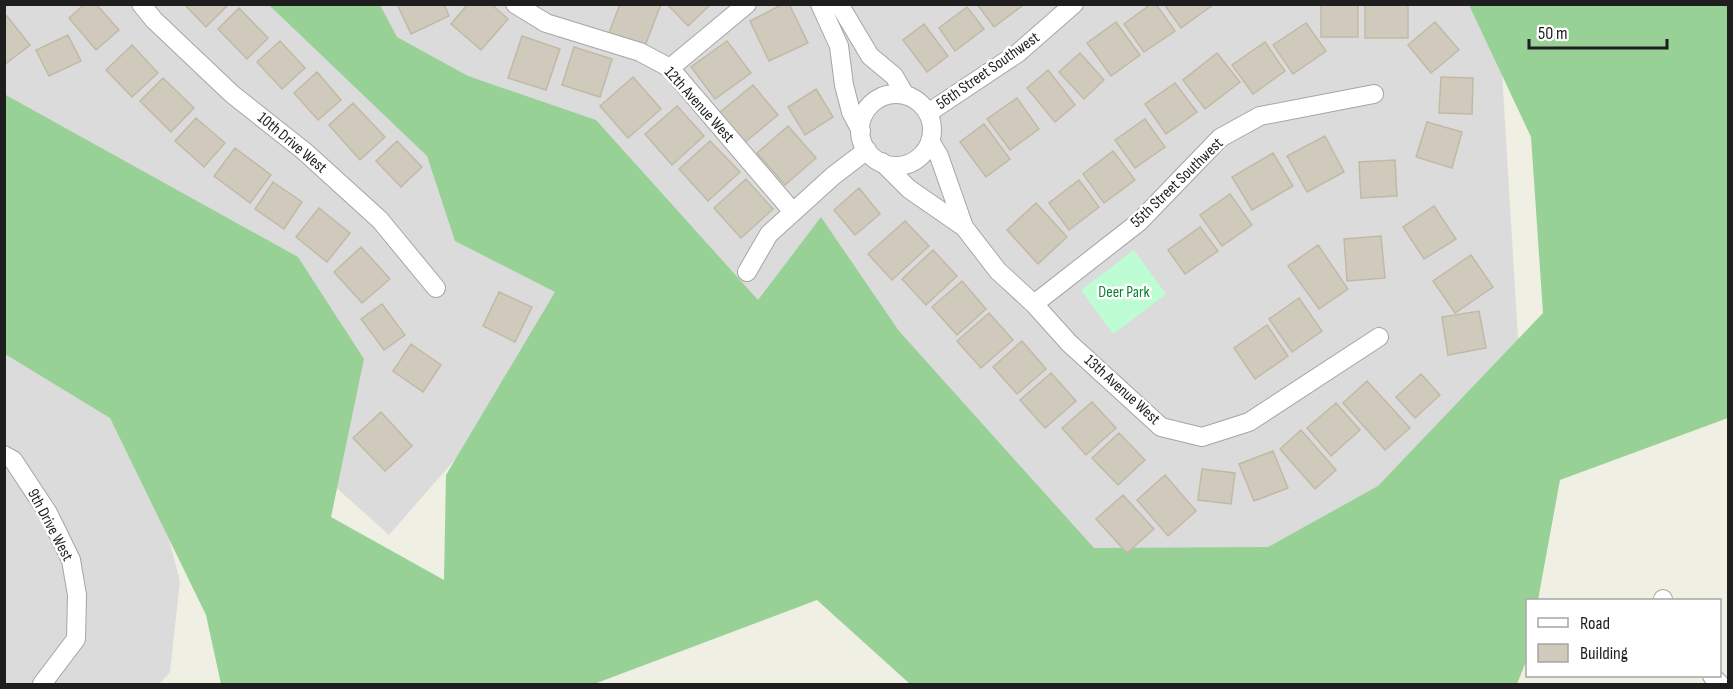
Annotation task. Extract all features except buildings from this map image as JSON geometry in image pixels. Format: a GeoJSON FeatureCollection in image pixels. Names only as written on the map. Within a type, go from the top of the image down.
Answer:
{"type":"FeatureCollection","features":[{"type":"Feature","properties":{"kind":"street","name":"10th Drive West"},"geometry":{"type":"LineString","coordinates":[[141,4],[154,20],[232,94],[304,151],[380,220],[436,288]]}},
{"type":"Feature","properties":{"kind":"street","name":"12th Avenue West"},"geometry":{"type":"LineString","coordinates":[[515,4],[546,23],[640,52],[669,68],[793,212]]}},
{"type":"Feature","properties":{"kind":"street"},"geometry":{"type":"LineString","coordinates":[[669,68],[747,4]]}},
{"type":"Feature","properties":{"kind":"street"},"geometry":{"type":"LineString","coordinates":[[820,4],[839,46],[850,112],[861,131]]}},
{"type":"Feature","properties":{"kind":"street"},"geometry":{"type":"LineString","coordinates":[[839,4],[870,56],[894,76],[905,95]]}},
{"type":"Feature","properties":{"kind":"street","name":"56th Street Southwest"},"geometry":{"type":"LineString","coordinates":[[928,113],[1018,53],[1074,4]]}},
{"type":"Feature","properties":{"kind":"street","name":"55th Street Southwest"},"geometry":{"type":"LineString","coordinates":[[1034,304],[1139,222],[1220,138],[1260,116],[1374,94]]}},
{"type":"Feature","properties":{"kind":"street"},"geometry":{"type":"LineString","coordinates":[[888,95],[905,95],[920,103],[928,113],[932,125],[930,141],[922,155],[908,164],[892,165],[876,160],[867,150],[862,141],[863,117],[873,103],[888,95]]}},
{"type":"Feature","properties":{"kind":"street","name":"13th Avenue West"},"geometry":{"type":"LineString","coordinates":[[930,141],[939,156],[964,227]]}},
{"type":"Feature","properties":{"kind":"street"},"geometry":{"type":"LineString","coordinates":[[747,272],[769,234],[833,176],[867,150]]}},
{"type":"Feature","properties":{"kind":"street","name":"13th Avenue West"},"geometry":{"type":"LineString","coordinates":[[882,162],[909,189],[964,227],[998,271],[1034,304],[1069,343],[1161,427],[1202,437],[1250,422],[1379,336]]}},
{"type":"Feature","properties":{"kind":"street","name":"9th Drive West"},"geometry":{"type":"LineString","coordinates":[[4,455],[13,460],[48,513],[71,560],[77,595],[76,639],[42,684]]}},
{"type":"Feature","properties":{"kind":"shaded area"},"geometry":{"type":"Polygon","coordinates":[[[4,5],[303,5],[583,313],[389,535],[312,466],[5,123],[4,5]]]}},
{"type":"Feature","properties":{"kind":"shaded area"},"geometry":{"type":"Polygon","coordinates":[[[358,5],[1498,5],[1521,389],[1356,555],[1086,590],[740,347],[409,74],[358,5]]]}},
{"type":"Feature","properties":{"kind":"shaded area"},"geometry":{"type":"Polygon","coordinates":[[[4,324],[136,415],[180,581],[170,672],[159,684],[5,684],[4,324]]]}},
{"type":"Feature","properties":{"kind":"green space"},"geometry":{"type":"Polygon","coordinates":[[[269,5],[380,5],[397,37],[468,76],[596,120],[758,300],[821,217],[899,331],[1094,548],[1268,547],[1378,486],[1543,313],[1531,137],[1469,5],[1728,5],[1728,418],[1560,480],[1538,599],[1526,599],[1526,662],[1517,684],[910,684],[817,600],[594,684],[221,684],[206,615],[110,418],[5,354],[4,94],[298,257],[364,359],[331,517],[444,580],[446,475],[555,292],[455,241],[427,156],[269,5]]]}},
{"type":"Feature","properties":{"kind":"green space","name":"Deer Park"},"geometry":{"type":"Polygon","coordinates":[[[1134,250],[1166,294],[1113,334],[1081,290],[1134,250]]]}}]}
